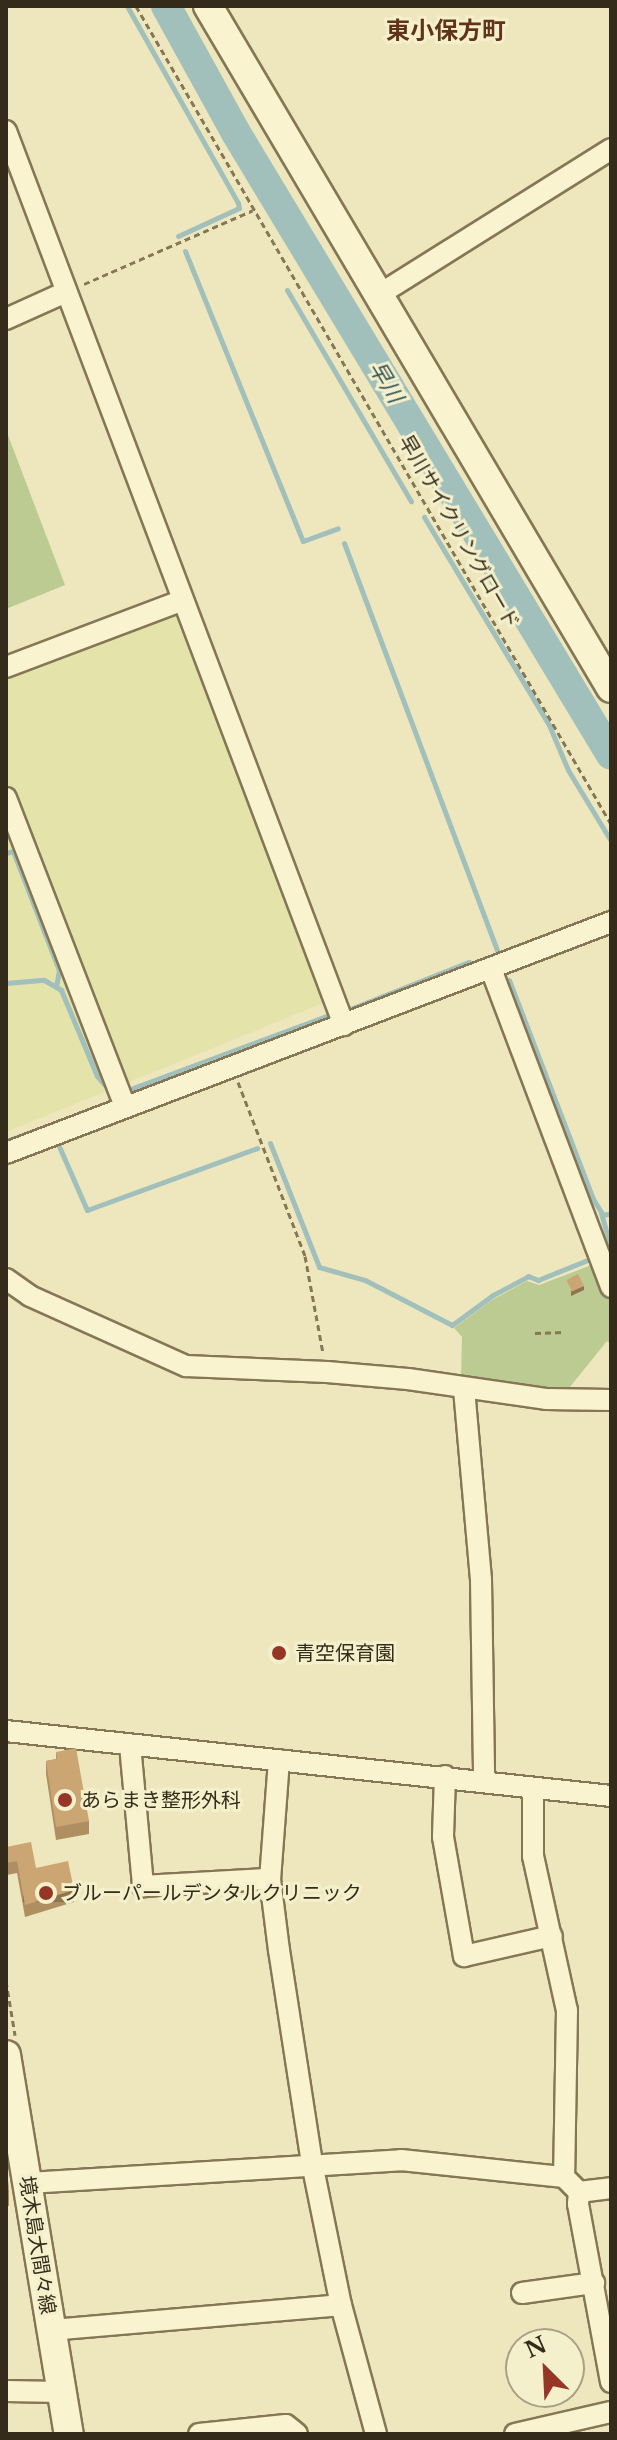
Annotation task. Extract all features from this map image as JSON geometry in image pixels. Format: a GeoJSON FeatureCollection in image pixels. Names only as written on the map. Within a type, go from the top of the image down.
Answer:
{"type":"FeatureCollection","features":[{"type":"Feature","properties":{"kind":"street"},"geometry":{"type":"LineString","coordinates":[[208,6],[611,688]]}},
{"type":"Feature","properties":{"kind":"street"},"geometry":{"type":"LineString","coordinates":[[6,131],[181,601],[344,1025]]}},
{"type":"Feature","properties":{"kind":"street"},"geometry":{"type":"LineString","coordinates":[[380,294],[611,149]]}},
{"type":"Feature","properties":{"kind":"street"},"geometry":{"type":"LineString","coordinates":[[6,319],[66,292]]}},
{"type":"Feature","properties":{"kind":"street"},"geometry":{"type":"LineString","coordinates":[[6,667],[181,601]]}},
{"type":"Feature","properties":{"kind":"street"},"geometry":{"type":"LineString","coordinates":[[6,798],[125,1107]]}},
{"type":"Feature","properties":{"kind":"street"},"geometry":{"type":"LineString","coordinates":[[6,1153],[611,922]]}},
{"type":"Feature","properties":{"kind":"street"},"geometry":{"type":"LineString","coordinates":[[491,969],[611,1287]]}},
{"type":"Feature","properties":{"kind":"street"},"geometry":{"type":"LineString","coordinates":[[6,1279],[30,1296],[186,1366],[327,1372],[408,1379],[546,1399],[611,1400]]}},
{"type":"Feature","properties":{"kind":"street"},"geometry":{"type":"LineString","coordinates":[[464,1389],[481,1580],[484,1782]]}},
{"type":"Feature","properties":{"kind":"street"},"geometry":{"type":"LineString","coordinates":[[6,1731],[611,1796]]}},
{"type":"Feature","properties":{"kind":"street"},"geometry":{"type":"LineString","coordinates":[[130,1745],[143,1886],[270,1879]]}},
{"type":"Feature","properties":{"kind":"street"},"geometry":{"type":"LineString","coordinates":[[279,1760],[270,1879],[312,2163],[341,2305],[376,2434]]}},
{"type":"Feature","properties":{"kind":"street"},"geometry":{"type":"LineString","coordinates":[[445,1776],[443,1837],[464,1956],[552,1936]]}},
{"type":"Feature","properties":{"kind":"street"},"geometry":{"type":"LineString","coordinates":[[533,1788],[533,1856],[567,2010],[572,2185],[594,2283],[611,2382]]}},
{"type":"Feature","properties":{"kind":"street","name":"境木島大間々線"},"geometry":{"type":"LineString","coordinates":[[6,2055],[9,2096],[28,2183],[69,2434]]}},
{"type":"Feature","properties":{"kind":"street"},"geometry":{"type":"LineString","coordinates":[[28,2183],[312,2163],[401,2160],[611,2188]]}},
{"type":"Feature","properties":{"kind":"street"},"geometry":{"type":"LineString","coordinates":[[522,2293],[594,2283]]}},
{"type":"Feature","properties":{"kind":"street"},"geometry":{"type":"LineString","coordinates":[[51,2330],[341,2305]]}},
{"type":"Feature","properties":{"kind":"street"},"geometry":{"type":"LineString","coordinates":[[6,2391],[61,2392]]}},
{"type":"Feature","properties":{"kind":"street"},"geometry":{"type":"LineString","coordinates":[[515,2434],[611,2412]]}},
{"type":"Feature","properties":{"kind":"street"},"geometry":{"type":"LineString","coordinates":[[199,2434],[286,2425],[297,2434]]}},
{"type":"Feature","properties":{"kind":"path","name":"早川サイクリングロード"},"geometry":{"type":"LineString","coordinates":[[136,6],[611,824]]}},
{"type":"Feature","properties":{"kind":"path"},"geometry":{"type":"LineString","coordinates":[[66,292],[253,210]]}},
{"type":"Feature","properties":{"kind":"path"},"geometry":{"type":"LineString","coordinates":[[233,1068],[305,1256],[327,1372]]}},
{"type":"Feature","properties":{"kind":"path"},"geometry":{"type":"LineString","coordinates":[[535,1333],[565,1332]]}},
{"type":"Feature","properties":{"kind":"green space"},"geometry":{"type":"Polygon","coordinates":[[[6,430],[65,585],[6,609],[6,430]]]}},
{"type":"Feature","properties":{"kind":"green space"},"geometry":{"type":"Polygon","coordinates":[[[175,612],[326,1002],[6,1132],[6,677],[175,612]]]}},
{"type":"Feature","properties":{"kind":"green space"},"geometry":{"type":"Polygon","coordinates":[[[597,1263],[611,1301],[611,1344],[607,1341],[565,1393],[461,1379],[462,1337],[454,1328],[492,1300],[527,1281],[539,1285],[597,1263]]]}},
{"type":"Feature","properties":{"kind":"building"},"geometry":{"type":"Polygon","coordinates":[[[578,1274],[584,1286],[572,1291],[566,1280],[578,1274]]]}},
{"type":"Feature","properties":{"kind":"building","name":"あらまき整形外科"},"geometry":{"type":"Polygon","coordinates":[[[76,1748],[89,1821],[56,1827],[46,1761],[57,1759],[56,1752],[76,1748]]]}},
{"type":"Feature","properties":{"kind":"building"},"geometry":{"type":"Polygon","coordinates":[[[31,1842],[36,1868],[68,1861],[74,1890],[25,1905],[17,1861],[7,1863],[6,1847],[31,1842]]]}},
{"type":"Feature","properties":{"kind":"building"},"geometry":{"type":"Polygon","coordinates":[[[6,2163],[9,2190],[6,2190],[6,2163]]]}},
{"type":"Feature","properties":{"kind":"waterway"},"geometry":{"type":"LineString","coordinates":[[127,6],[238,203],[239,208],[178,236]]}},
{"type":"Feature","properties":{"kind":"waterway","name":"早川"},"geometry":{"type":"LineString","coordinates":[[166,6],[236,133],[611,755]]}},
{"type":"Feature","properties":{"kind":"waterway"},"geometry":{"type":"LineString","coordinates":[[185,251],[303,541],[338,528]]}},
{"type":"Feature","properties":{"kind":"waterway"},"geometry":{"type":"LineString","coordinates":[[287,290],[411,501]]}},
{"type":"Feature","properties":{"kind":"waterway"},"geometry":{"type":"LineString","coordinates":[[424,517],[549,725],[568,770],[611,841]]}},
{"type":"Feature","properties":{"kind":"waterway"},"geometry":{"type":"LineString","coordinates":[[344,543],[498,952]]}},
{"type":"Feature","properties":{"kind":"waterway"},"geometry":{"type":"LineString","coordinates":[[6,853],[13,851],[59,970],[56,987]]}},
{"type":"Feature","properties":{"kind":"waterway"},"geometry":{"type":"LineString","coordinates":[[350,1009],[469,962]]}},
{"type":"Feature","properties":{"kind":"waterway"},"geometry":{"type":"LineString","coordinates":[[6,983],[44,980],[61,990],[97,1076],[104,1084]]}},
{"type":"Feature","properties":{"kind":"waterway"},"geometry":{"type":"LineString","coordinates":[[509,980],[593,1199],[603,1215],[611,1213]]}},
{"type":"Feature","properties":{"kind":"waterway"},"geometry":{"type":"LineString","coordinates":[[133,1088],[329,1015]]}},
{"type":"Feature","properties":{"kind":"waterway"},"geometry":{"type":"LineString","coordinates":[[6,1141],[48,1126]]}},
{"type":"Feature","properties":{"kind":"waterway"},"geometry":{"type":"LineString","coordinates":[[270,1143],[319,1267],[365,1280],[452,1325],[493,1295],[528,1276],[538,1280],[590,1259],[588,1254]]}},
{"type":"Feature","properties":{"kind":"waterway"},"geometry":{"type":"LineString","coordinates":[[58,1144],[87,1210],[257,1148]]}},
{"type":"Feature","properties":{"kind":"waterway"},"geometry":{"type":"LineString","coordinates":[[601,1213],[611,1249]]}},
{"type":"Feature","properties":{"kind":"place","name":"青空保育園"},"geometry":{"type":"Point","coordinates":[279,1653]}},
{"type":"Feature","properties":{"kind":"place","name":"あらまき整形外科"},"geometry":{"type":"Point","coordinates":[65,1800]}},
{"type":"Feature","properties":{"kind":"place","name":"ブルーパールデンタルクリニック"},"geometry":{"type":"Point","coordinates":[46,1893]}},
{"type":"Feature","properties":{"kind":"district","name":"東小保方町"},"geometry":{"type":"Point","coordinates":[446,31]}}]}
